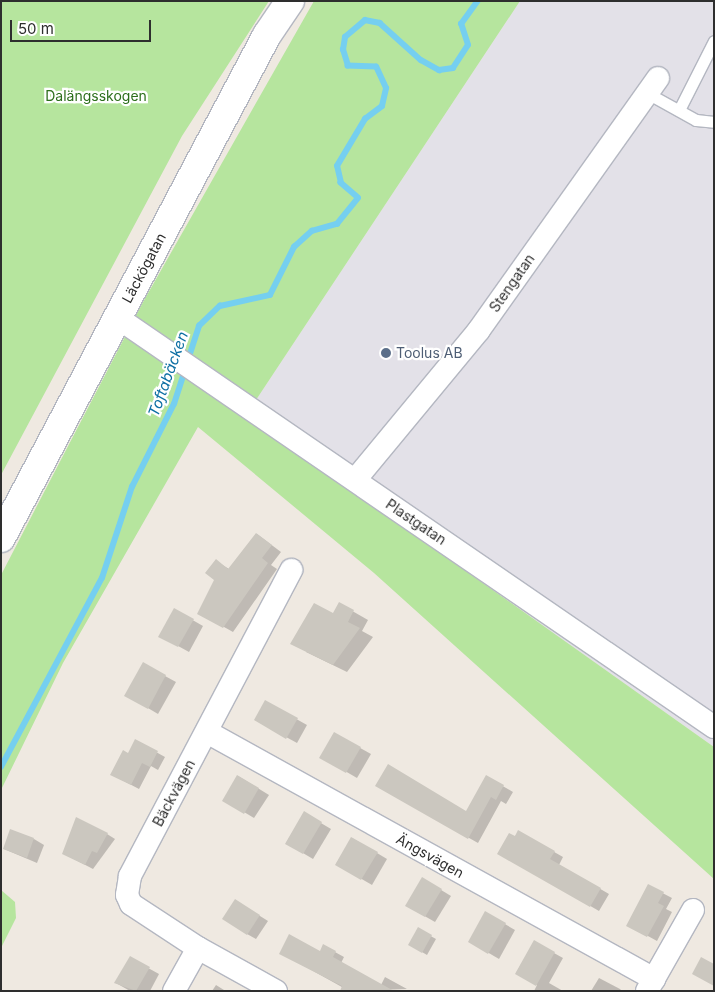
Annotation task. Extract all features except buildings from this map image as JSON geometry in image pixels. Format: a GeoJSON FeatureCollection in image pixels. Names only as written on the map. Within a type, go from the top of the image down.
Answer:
{"type":"FeatureCollection","features":[{"type":"Feature","properties":{"kind":"main road","name":"Läckögatan"},"geometry":{"type":"LineString","coordinates":[[1,538],[267,35],[290,1]]}},
{"type":"Feature","properties":{"kind":"street","name":"Stengatan"},"geometry":{"type":"LineString","coordinates":[[355,480],[479,330],[652,85]]}},
{"type":"Feature","properties":{"kind":"street","name":"Plastgatan"},"geometry":{"type":"LineString","coordinates":[[118,318],[714,727]]}},
{"type":"Feature","properties":{"kind":"street","name":"Bäckvägen"},"geometry":{"type":"LineString","coordinates":[[198,948],[140,912],[132,904],[127,887],[292,570]]}},
{"type":"Feature","properties":{"kind":"street","name":"Ängsvägen"},"geometry":{"type":"LineString","coordinates":[[207,732],[651,985]]}},
{"type":"Feature","properties":{"kind":"street"},"geometry":{"type":"LineString","coordinates":[[651,985],[693,910]]}},
{"type":"Feature","properties":{"kind":"street"},"geometry":{"type":"LineString","coordinates":[[174,991],[198,948],[276,991]]}},
{"type":"Feature","properties":{"kind":"lane"},"geometry":{"type":"LineString","coordinates":[[679,110],[714,41]]}},
{"type":"Feature","properties":{"kind":"lane"},"geometry":{"type":"LineString","coordinates":[[652,85],[679,110],[696,120],[714,122]]}},
{"type":"Feature","properties":{"kind":"shaded area"},"geometry":{"type":"Polygon","coordinates":[[[520,1],[714,1],[714,747],[246,415],[520,1]]]}},
{"type":"Feature","properties":{"kind":"green space","name":"Dalängsskogen"},"geometry":{"type":"Polygon","coordinates":[[[1,1],[269,1],[182,136],[1,475],[1,1]]]}},
{"type":"Feature","properties":{"kind":"green space"},"geometry":{"type":"Polygon","coordinates":[[[314,1],[520,1],[246,415],[714,747],[714,879],[374,573],[198,427],[63,663],[1,790],[1,575],[143,302],[314,1]]]}},
{"type":"Feature","properties":{"kind":"green space"},"geometry":{"type":"Polygon","coordinates":[[[1,890],[15,902],[16,918],[1,948],[1,890]]]}},
{"type":"Feature","properties":{"kind":"waterway","name":"Toftabäcken"},"geometry":{"type":"LineString","coordinates":[[188,360],[199,326],[220,306],[270,295],[294,247],[312,231],[337,224],[358,198],[341,183],[337,166],[365,119],[382,106],[386,88],[376,67],[348,66],[343,50],[345,37],[365,20],[380,23],[421,60],[439,70],[453,68],[468,45],[461,24],[478,1]]}},
{"type":"Feature","properties":{"kind":"waterway","name":"Toftabäcken"},"geometry":{"type":"LineString","coordinates":[[1,767],[102,578],[132,487],[174,404],[185,371]]}},
{"type":"Feature","properties":{"kind":"place","name":"Toolus AB"},"geometry":{"type":"Point","coordinates":[386,353]}}]}
